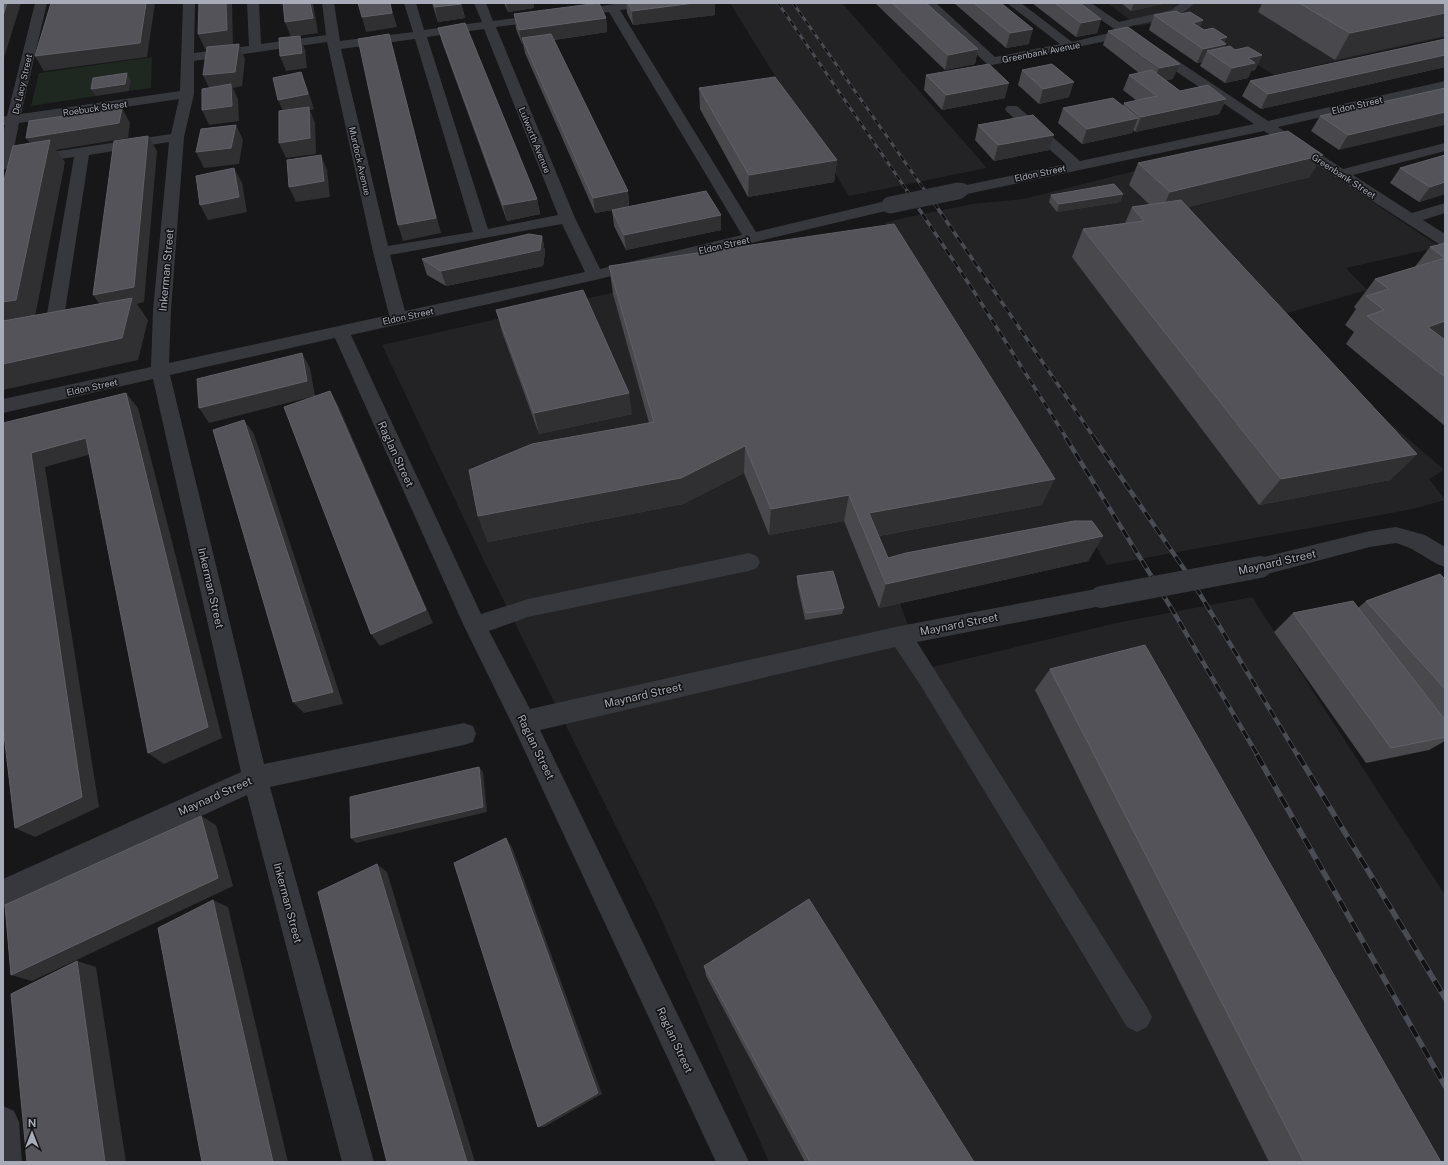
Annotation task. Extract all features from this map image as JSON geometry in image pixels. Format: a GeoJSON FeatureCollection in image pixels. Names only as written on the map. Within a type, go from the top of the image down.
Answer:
{"type":"FeatureCollection","features":[{"type":"Feature","properties":{"kind":"street","name":"De Lacy Street"},"geometry":{"type":"LineString","coordinates":[[3,165],[8,120],[15,80],[41,3]]}},
{"type":"Feature","properties":{"kind":"street","name":"Inkerman Street"},"geometry":{"type":"LineString","coordinates":[[189,3],[187,94],[177,137],[154,312],[160,372],[255,778],[358,1162]]}},
{"type":"Feature","properties":{"kind":"street"},"geometry":{"type":"LineString","coordinates":[[253,3],[255,48]]}},
{"type":"Feature","properties":{"kind":"street","name":"Murdock Avenue"},"geometry":{"type":"LineString","coordinates":[[328,3],[333,42],[381,252],[398,318]]}},
{"type":"Feature","properties":{"kind":"street"},"geometry":{"type":"LineString","coordinates":[[410,3],[482,235]]}},
{"type":"Feature","properties":{"kind":"street","name":"Lulworth Avenue"},"geometry":{"type":"LineString","coordinates":[[480,3],[488,26],[567,218],[595,275]]}},
{"type":"Feature","properties":{"kind":"street"},"geometry":{"type":"LineString","coordinates":[[557,3],[563,15]]}},
{"type":"Feature","properties":{"kind":"street"},"geometry":{"type":"LineString","coordinates":[[188,58],[255,48],[419,34],[488,26],[613,8],[631,4],[648,3]]}},
{"type":"Feature","properties":{"kind":"street","name":"Greenbank Avenue"},"geometry":{"type":"LineString","coordinates":[[929,3],[992,61],[1070,46],[1175,14],[1189,3]]}},
{"type":"Feature","properties":{"kind":"street"},"geometry":{"type":"LineString","coordinates":[[1013,3],[1070,46]]}},
{"type":"Feature","properties":{"kind":"street","name":"Greenbank Street"},"geometry":{"type":"LineString","coordinates":[[1083,3],[1121,30],[1266,126],[1445,241]]}},
{"type":"Feature","properties":{"kind":"street"},"geometry":{"type":"LineString","coordinates":[[613,8],[752,238]]}},
{"type":"Feature","properties":{"kind":"street","name":"Eldon Street"},"geometry":{"type":"LineString","coordinates":[[3,406],[595,275],[890,205],[1266,126],[1445,85]]}},
{"type":"Feature","properties":{"kind":"street","name":"Roebuck Street"},"geometry":{"type":"LineString","coordinates":[[8,120],[187,94]]}},
{"type":"Feature","properties":{"kind":"street"},"geometry":{"type":"LineString","coordinates":[[1012,109],[1076,165]]}},
{"type":"Feature","properties":{"kind":"street"},"geometry":{"type":"LineString","coordinates":[[3,165],[177,137]]}},
{"type":"Feature","properties":{"kind":"street"},"geometry":{"type":"LineString","coordinates":[[1340,174],[1445,147]]}},
{"type":"Feature","properties":{"kind":"street"},"geometry":{"type":"LineString","coordinates":[[53,331],[82,152]]}},
{"type":"Feature","properties":{"kind":"street"},"geometry":{"type":"LineString","coordinates":[[1410,219],[1445,208]]}},
{"type":"Feature","properties":{"kind":"street"},"geometry":{"type":"LineString","coordinates":[[381,252],[482,235],[567,218]]}},
{"type":"Feature","properties":{"kind":"street","name":"Raglan Street"},"geometry":{"type":"LineString","coordinates":[[340,331],[475,626],[524,722],[732,1162]]}},
{"type":"Feature","properties":{"kind":"street","name":"Maynard Street"},"geometry":{"type":"LineString","coordinates":[[524,722],[900,636],[1260,567],[1370,539],[1396,535],[1417,541],[1445,558]]}},
{"type":"Feature","properties":{"kind":"street"},"geometry":{"type":"LineString","coordinates":[[475,626],[528,608],[749,562]]}},
{"type":"Feature","properties":{"kind":"street"},"geometry":{"type":"LineString","coordinates":[[900,636],[929,679],[1137,1016]]}},
{"type":"Feature","properties":{"kind":"street","name":"Maynard Street"},"geometry":{"type":"LineString","coordinates":[[3,893],[255,778],[464,734]]}},
{"type":"Feature","properties":{"kind":"street"},"geometry":{"type":"LineString","coordinates":[[3,1122],[6,1162]]}},
{"type":"Feature","properties":{"kind":"shaded area"},"geometry":{"type":"Polygon","coordinates":[[[730,3],[842,3],[987,168],[849,196],[730,3]]]}},
{"type":"Feature","properties":{"kind":"shaded area"},"geometry":{"type":"Polygon","coordinates":[[[1107,3],[1445,3],[1445,37],[1274,75],[1182,18],[1138,26],[1107,3]]]}},
{"type":"Feature","properties":{"kind":"shaded area"},"geometry":{"type":"Polygon","coordinates":[[[152,57],[151,88],[129,91],[131,81],[98,86],[96,96],[31,106],[39,73],[152,57]]]}},
{"type":"Feature","properties":{"kind":"shaded area"},"geometry":{"type":"Polygon","coordinates":[[[1274,136],[1440,247],[1346,268],[1367,290],[1270,318],[1444,470],[1429,479],[1445,500],[1413,509],[1107,565],[1084,527],[885,562],[924,669],[1116,623],[1252,597],[1445,895],[1445,1162],[769,1162],[656,907],[484,561],[382,345],[889,230],[884,223],[899,219],[972,204],[1023,199],[1274,136]]]}},
{"type":"Feature","properties":{"kind":"building"},"geometry":{"type":"Polygon","coordinates":[[[3,3],[7,3],[3,16],[3,3]]]}},
{"type":"Feature","properties":{"kind":"building"},"geometry":{"type":"Polygon","coordinates":[[[51,3],[146,3],[140,43],[35,56],[51,3]]]}},
{"type":"Feature","properties":{"kind":"building"},"geometry":{"type":"Polygon","coordinates":[[[199,3],[226,3],[227,30],[198,34],[199,3]]]}},
{"type":"Feature","properties":{"kind":"building"},"geometry":{"type":"Polygon","coordinates":[[[283,3],[310,3],[313,18],[285,22],[283,3]]]}},
{"type":"Feature","properties":{"kind":"building"},"geometry":{"type":"Polygon","coordinates":[[[358,3],[390,3],[392,13],[362,17],[358,3]]]}},
{"type":"Feature","properties":{"kind":"building"},"geometry":{"type":"Polygon","coordinates":[[[433,3],[461,3],[461,4],[435,7],[433,3]]]}},
{"type":"Feature","properties":{"kind":"building"},"geometry":{"type":"Polygon","coordinates":[[[599,3],[606,18],[519,30],[514,14],[599,3]]]}},
{"type":"Feature","properties":{"kind":"building"},"geometry":{"type":"Polygon","coordinates":[[[628,3],[694,3],[632,11],[628,3]]]}},
{"type":"Feature","properties":{"kind":"building"},"geometry":{"type":"Polygon","coordinates":[[[892,3],[926,3],[978,49],[948,55],[892,3]]]}},
{"type":"Feature","properties":{"kind":"building"},"geometry":{"type":"Polygon","coordinates":[[[974,3],[1001,3],[1033,29],[1010,33],[974,3]]]}},
{"type":"Feature","properties":{"kind":"building"},"geometry":{"type":"Polygon","coordinates":[[[1055,3],[1080,3],[1101,19],[1081,23],[1055,3]]]}},
{"type":"Feature","properties":{"kind":"building"},"geometry":{"type":"Polygon","coordinates":[[[1299,3],[1445,3],[1445,13],[1350,33],[1299,3]]]}},
{"type":"Feature","properties":{"kind":"building"},"geometry":{"type":"Polygon","coordinates":[[[1176,11],[1181,14],[1190,12],[1203,20],[1193,23],[1204,30],[1213,28],[1227,37],[1219,39],[1226,44],[1203,49],[1154,15],[1176,11]]]}},
{"type":"Feature","properties":{"kind":"building"},"geometry":{"type":"Polygon","coordinates":[[[465,23],[537,199],[503,205],[438,28],[465,23]]]}},
{"type":"Feature","properties":{"kind":"building"},"geometry":{"type":"Polygon","coordinates":[[[1128,27],[1180,64],[1159,68],[1108,31],[1128,27]]]}},
{"type":"Feature","properties":{"kind":"building"},"geometry":{"type":"Polygon","coordinates":[[[389,34],[436,218],[398,225],[358,39],[389,34]]]}},
{"type":"Feature","properties":{"kind":"building"},"geometry":{"type":"Polygon","coordinates":[[[551,34],[628,191],[593,198],[522,38],[551,34]]]}},
{"type":"Feature","properties":{"kind":"building"},"geometry":{"type":"Polygon","coordinates":[[[300,36],[302,53],[280,56],[279,38],[300,36]]]}},
{"type":"Feature","properties":{"kind":"building"},"geometry":{"type":"Polygon","coordinates":[[[1445,39],[1445,55],[1268,94],[1250,81],[1445,39]]]}},
{"type":"Feature","properties":{"kind":"building"},"geometry":{"type":"Polygon","coordinates":[[[239,44],[235,72],[203,75],[207,47],[239,44]]]}},
{"type":"Feature","properties":{"kind":"building"},"geometry":{"type":"Polygon","coordinates":[[[1230,46],[1235,50],[1248,47],[1262,55],[1248,58],[1255,63],[1232,68],[1207,51],[1230,46]]]}},
{"type":"Feature","properties":{"kind":"building"},"geometry":{"type":"Polygon","coordinates":[[[989,64],[1009,83],[946,95],[926,75],[989,64]]]}},
{"type":"Feature","properties":{"kind":"building"},"geometry":{"type":"Polygon","coordinates":[[[1052,64],[1074,82],[1043,89],[1022,70],[1052,64]]]}},
{"type":"Feature","properties":{"kind":"building"},"geometry":{"type":"Polygon","coordinates":[[[1152,70],[1180,91],[1208,85],[1226,99],[1141,117],[1124,103],[1157,96],[1129,75],[1152,70]]]}},
{"type":"Feature","properties":{"kind":"building"},"geometry":{"type":"Polygon","coordinates":[[[301,72],[308,94],[278,100],[273,78],[301,72]]]}},
{"type":"Feature","properties":{"kind":"building"},"geometry":{"type":"Polygon","coordinates":[[[127,73],[125,84],[91,89],[93,78],[127,73]]]}},
{"type":"Feature","properties":{"kind":"building"},"geometry":{"type":"Polygon","coordinates":[[[775,77],[837,160],[749,175],[699,88],[775,77]]]}},
{"type":"Feature","properties":{"kind":"building"},"geometry":{"type":"Polygon","coordinates":[[[231,84],[232,106],[202,110],[202,89],[231,84]]]}},
{"type":"Feature","properties":{"kind":"building"},"geometry":{"type":"Polygon","coordinates":[[[1445,88],[1445,112],[1348,135],[1320,116],[1445,88]]]}},
{"type":"Feature","properties":{"kind":"building"},"geometry":{"type":"Polygon","coordinates":[[[1113,98],[1138,118],[1087,129],[1063,108],[1113,98]]]}},
{"type":"Feature","properties":{"kind":"building"},"geometry":{"type":"Polygon","coordinates":[[[309,107],[310,138],[279,143],[279,111],[309,107]]]}},
{"type":"Feature","properties":{"kind":"building"},"geometry":{"type":"Polygon","coordinates":[[[122,108],[119,123],[26,138],[29,121],[122,108]]]}},
{"type":"Feature","properties":{"kind":"building"},"geometry":{"type":"Polygon","coordinates":[[[1033,115],[1054,135],[998,145],[978,125],[1033,115]]]}},
{"type":"Feature","properties":{"kind":"building"},"geometry":{"type":"Polygon","coordinates":[[[236,125],[231,148],[196,152],[201,129],[236,125]]]}},
{"type":"Feature","properties":{"kind":"building"},"geometry":{"type":"Polygon","coordinates":[[[1288,131],[1323,155],[1170,192],[1138,163],[1288,131]]]}},
{"type":"Feature","properties":{"kind":"building"},"geometry":{"type":"Polygon","coordinates":[[[148,136],[134,287],[93,295],[114,141],[148,136]]]}},
{"type":"Feature","properties":{"kind":"building"},"geometry":{"type":"Polygon","coordinates":[[[50,140],[16,300],[3,302],[3,184],[13,146],[50,140]]]}},
{"type":"Feature","properties":{"kind":"building"},"geometry":{"type":"Polygon","coordinates":[[[321,155],[324,181],[289,187],[287,160],[321,155]]]}},
{"type":"Feature","properties":{"kind":"building"},"geometry":{"type":"Polygon","coordinates":[[[1445,155],[1445,182],[1430,187],[1400,168],[1445,155]]]}},
{"type":"Feature","properties":{"kind":"building"},"geometry":{"type":"Polygon","coordinates":[[[234,168],[239,197],[200,205],[196,176],[234,168]]]}},
{"type":"Feature","properties":{"kind":"building"},"geometry":{"type":"Polygon","coordinates":[[[1114,184],[1123,194],[1059,204],[1051,195],[1114,184]]]}},
{"type":"Feature","properties":{"kind":"building"},"geometry":{"type":"Polygon","coordinates":[[[706,191],[721,215],[624,235],[612,210],[706,191]]]}},
{"type":"Feature","properties":{"kind":"building"},"geometry":{"type":"Polygon","coordinates":[[[1181,200],[1417,454],[1281,479],[1083,229],[1144,221],[1132,207],[1181,200]]]}},
{"type":"Feature","properties":{"kind":"building"},"geometry":{"type":"Polygon","coordinates":[[[894,224],[1055,479],[869,513],[888,558],[906,553],[1074,521],[1092,521],[1103,536],[886,584],[849,495],[771,509],[745,446],[681,478],[478,516],[469,470],[532,444],[654,422],[609,266],[894,224]]]}},
{"type":"Feature","properties":{"kind":"building"},"geometry":{"type":"Polygon","coordinates":[[[529,234],[542,236],[540,250],[441,271],[422,259],[529,234]]]}},
{"type":"Feature","properties":{"kind":"building"},"geometry":{"type":"Polygon","coordinates":[[[1445,243],[1445,258],[1430,247],[1445,243]]]}},
{"type":"Feature","properties":{"kind":"building"},"geometry":{"type":"Polygon","coordinates":[[[1445,258],[1445,321],[1428,327],[1445,340],[1445,377],[1367,316],[1384,310],[1366,296],[1389,289],[1375,279],[1445,258]]]}},
{"type":"Feature","properties":{"kind":"building"},"geometry":{"type":"Polygon","coordinates":[[[583,290],[629,393],[534,413],[496,310],[583,290]]]}},
{"type":"Feature","properties":{"kind":"building"},"geometry":{"type":"Polygon","coordinates":[[[132,298],[122,338],[3,364],[3,321],[132,298]]]}},
{"type":"Feature","properties":{"kind":"building"},"geometry":{"type":"Polygon","coordinates":[[[302,353],[307,381],[199,408],[197,379],[302,353]]]}},
{"type":"Feature","properties":{"kind":"building"},"geometry":{"type":"Polygon","coordinates":[[[330,391],[426,610],[371,634],[284,407],[330,391]]]}},
{"type":"Feature","properties":{"kind":"building"},"geometry":{"type":"Polygon","coordinates":[[[126,393],[208,727],[148,753],[86,438],[31,453],[82,797],[15,828],[3,726],[3,423],[126,393]]]}},
{"type":"Feature","properties":{"kind":"building"},"geometry":{"type":"Polygon","coordinates":[[[244,420],[333,692],[293,702],[213,430],[244,420]]]}},
{"type":"Feature","properties":{"kind":"building"},"geometry":{"type":"Polygon","coordinates":[[[833,571],[844,608],[806,613],[797,576],[833,571]]]}},
{"type":"Feature","properties":{"kind":"building"},"geometry":{"type":"Polygon","coordinates":[[[1440,574],[1445,579],[1445,689],[1366,601],[1440,574]]]}},
{"type":"Feature","properties":{"kind":"building"},"geometry":{"type":"Polygon","coordinates":[[[1353,601],[1445,720],[1445,737],[1391,748],[1293,613],[1353,601]]]}},
{"type":"Feature","properties":{"kind":"building"},"geometry":{"type":"Polygon","coordinates":[[[1145,645],[1441,1162],[1304,1162],[1050,669],[1145,645]]]}},
{"type":"Feature","properties":{"kind":"building"},"geometry":{"type":"Polygon","coordinates":[[[479,767],[483,807],[351,838],[350,797],[479,767]]]}},
{"type":"Feature","properties":{"kind":"building"},"geometry":{"type":"Polygon","coordinates":[[[201,816],[218,878],[11,975],[5,905],[201,816]]]}},
{"type":"Feature","properties":{"kind":"building"},"geometry":{"type":"Polygon","coordinates":[[[506,838],[598,1093],[538,1127],[454,863],[506,838]]]}},
{"type":"Feature","properties":{"kind":"building"},"geometry":{"type":"Polygon","coordinates":[[[377,864],[467,1162],[387,1162],[318,892],[377,864]]]}},
{"type":"Feature","properties":{"kind":"building"},"geometry":{"type":"Polygon","coordinates":[[[809,899],[974,1162],[810,1162],[704,966],[809,899]]]}},
{"type":"Feature","properties":{"kind":"building"},"geometry":{"type":"Polygon","coordinates":[[[213,900],[273,1162],[202,1162],[158,928],[213,900]]]}},
{"type":"Feature","properties":{"kind":"building"},"geometry":{"type":"Polygon","coordinates":[[[77,961],[105,1162],[27,1162],[11,994],[77,961]]]}},
{"type":"Feature","properties":{"kind":"railway"},"geometry":{"type":"LineString","coordinates":[[778,3],[908,192]]}},
{"type":"Feature","properties":{"kind":"railway"},"geometry":{"type":"LineString","coordinates":[[793,3],[926,192]]}},
{"type":"Feature","properties":{"kind":"railway"},"geometry":{"type":"LineString","coordinates":[[907,191],[973,290],[1067,439]]}},
{"type":"Feature","properties":{"kind":"railway"},"geometry":{"type":"LineString","coordinates":[[926,191],[1095,439]]}},
{"type":"Feature","properties":{"kind":"railway"},"geometry":{"type":"LineString","coordinates":[[1066,438],[1173,611],[1258,756]]}},
{"type":"Feature","properties":{"kind":"railway"},"geometry":{"type":"LineString","coordinates":[[1094,438],[1189,576],[1298,756]]}},
{"type":"Feature","properties":{"kind":"railway"},"geometry":{"type":"LineString","coordinates":[[1257,755],[1445,1086]]}},
{"type":"Feature","properties":{"kind":"railway"},"geometry":{"type":"LineString","coordinates":[[1298,755],[1445,998]]}}]}
